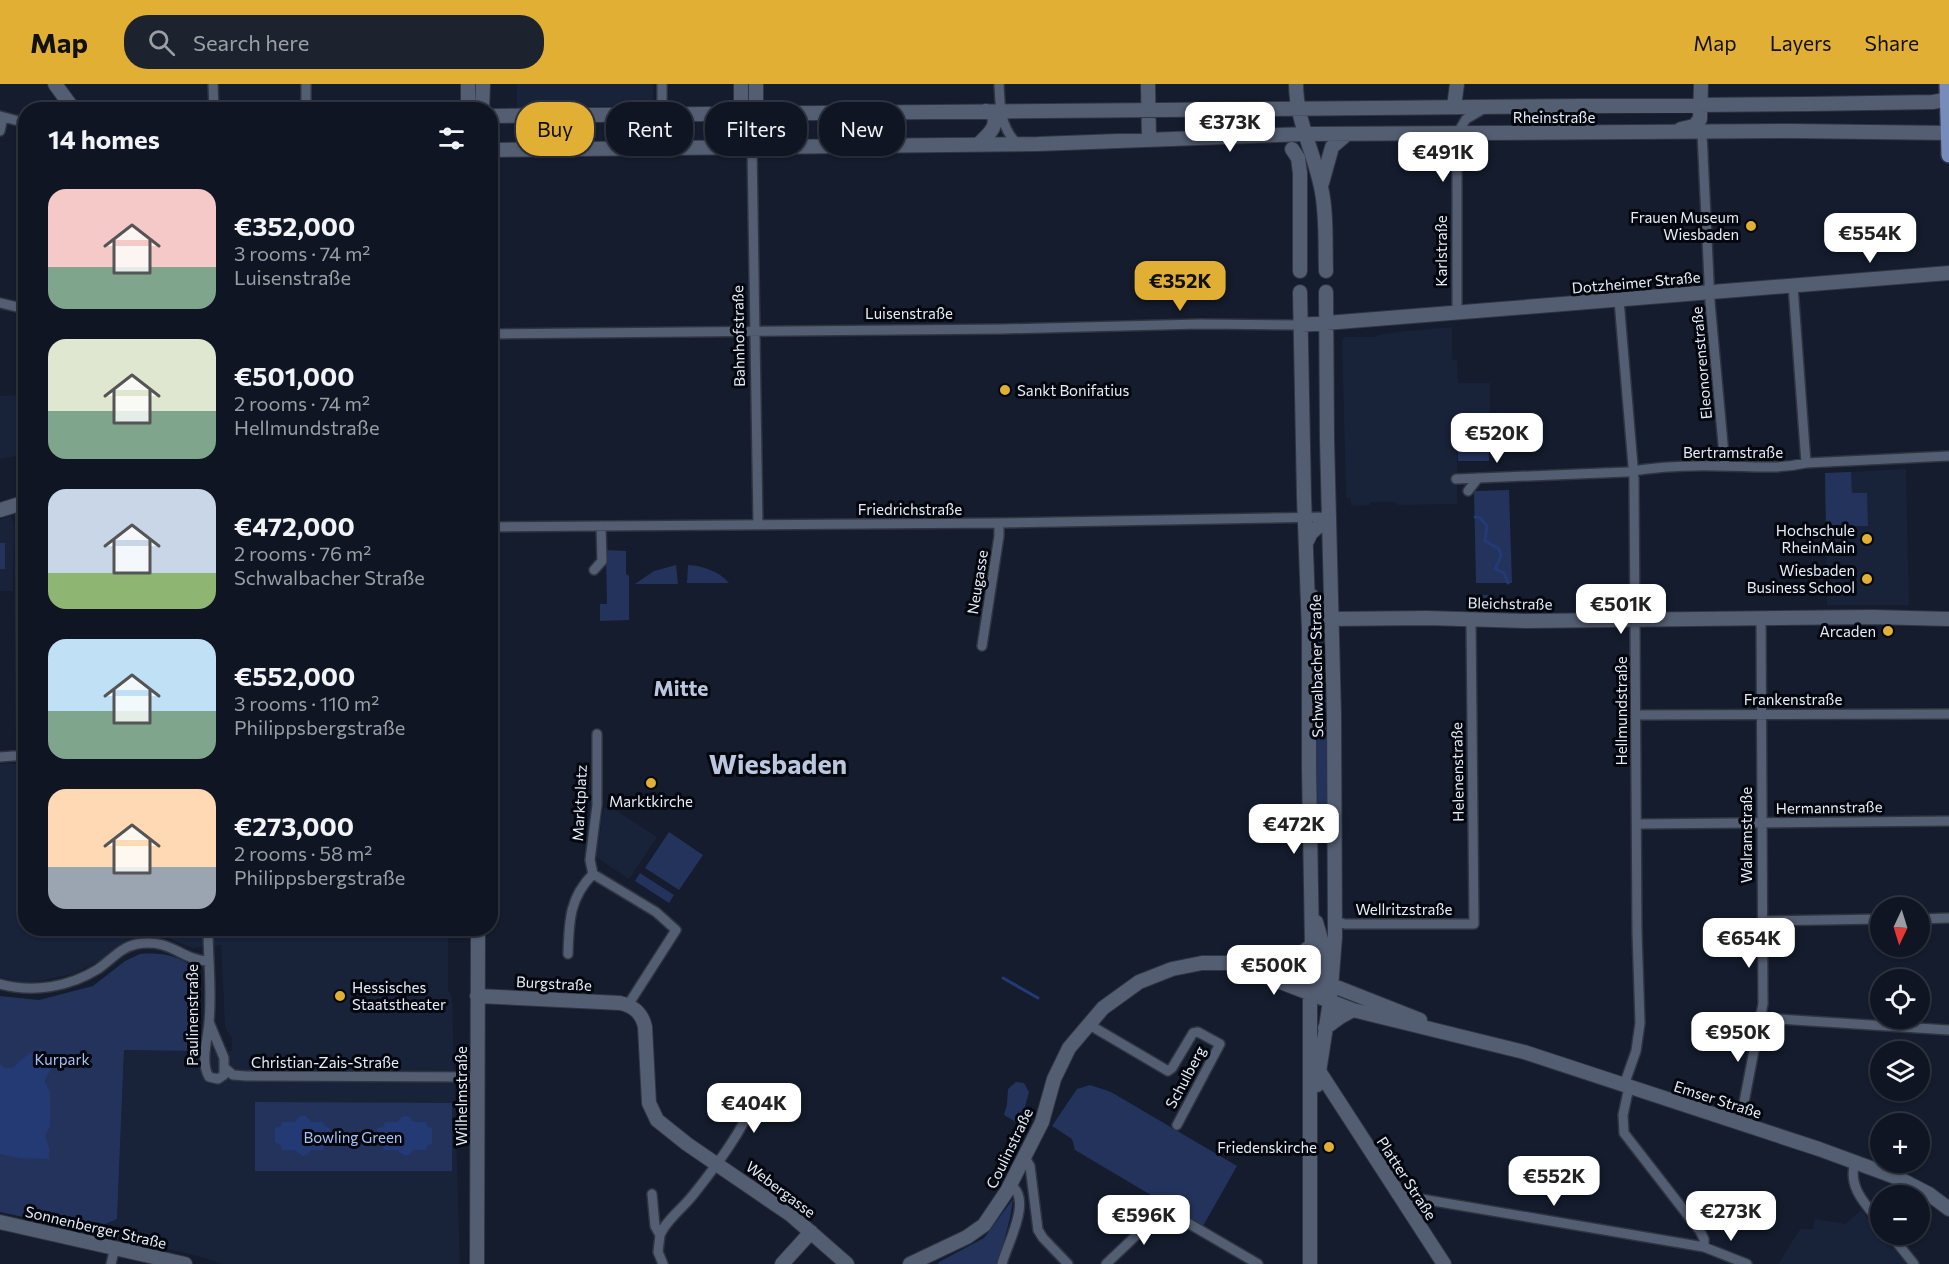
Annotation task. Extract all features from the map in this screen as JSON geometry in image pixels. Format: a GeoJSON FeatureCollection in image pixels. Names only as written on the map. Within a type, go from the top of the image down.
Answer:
{"type":"FeatureCollection","features":[{"type":"Feature","properties":{"kind":"main road"},"geometry":{"type":"LineString","coordinates":[[55,84],[69,102]]}},
{"type":"Feature","properties":{"kind":"main road"},"geometry":{"type":"LineString","coordinates":[[468,84],[468,102]]}},
{"type":"Feature","properties":{"kind":"main road"},"geometry":{"type":"LineString","coordinates":[[482,102],[483,84]]}},
{"type":"Feature","properties":{"kind":"main road","name":"Bahnhofstraße"},"geometry":{"type":"LineString","coordinates":[[741,84],[741,102]]}},
{"type":"Feature","properties":{"kind":"main road","name":"Bahnhofstraße"},"geometry":{"type":"LineString","coordinates":[[756,84],[756,102]]}},
{"type":"Feature","properties":{"kind":"main road"},"geometry":{"type":"LineString","coordinates":[[1148,84],[1149,139]]}},
{"type":"Feature","properties":{"kind":"main road"},"geometry":{"type":"LineString","coordinates":[[1296,84],[1297,109],[1322,188],[1326,271]]}},
{"type":"Feature","properties":{"kind":"main road"},"geometry":{"type":"LineString","coordinates":[[1454,107],[1457,84]]}},
{"type":"Feature","properties":{"kind":"main road"},"geometry":{"type":"LineString","coordinates":[[1668,133],[1696,124],[1701,116],[1701,84]]}},
{"type":"Feature","properties":{"kind":"main road"},"geometry":{"type":"LineString","coordinates":[[1948,94],[1949,155]]}},
{"type":"Feature","properties":{"kind":"main road","name":"Rheinstraße"},"geometry":{"type":"LineString","coordinates":[[905,112],[1936,102],[1948,94]]}},
{"type":"Feature","properties":{"kind":"main road"},"geometry":{"type":"LineString","coordinates":[[979,144],[993,130],[995,124],[993,111]]}},
{"type":"Feature","properties":{"kind":"main road","name":"Rheinstraße"},"geometry":{"type":"LineString","coordinates":[[498,116],[606,115]]}},
{"type":"Feature","properties":{"kind":"main road","name":"Rheinstraße"},"geometry":{"type":"LineString","coordinates":[[905,145],[1017,144],[1306,134],[1949,133]]}},
{"type":"Feature","properties":{"kind":"main road"},"geometry":{"type":"LineString","coordinates":[[1322,188],[1332,147],[1347,134]]}},
{"type":"Feature","properties":{"kind":"main road"},"geometry":{"type":"LineString","coordinates":[[1269,137],[1316,165]]}},
{"type":"Feature","properties":{"kind":"main road","name":"Rheinstraße"},"geometry":{"type":"LineString","coordinates":[[498,150],[705,148]]}},
{"type":"Feature","properties":{"kind":"main road"},"geometry":{"type":"LineString","coordinates":[[1292,149],[1298,158],[1300,167],[1300,271]]}},
{"type":"Feature","properties":{"kind":"main road","name":"Dotzheimer Straße"},"geometry":{"type":"LineString","coordinates":[[1327,324],[1949,273]]}},
{"type":"Feature","properties":{"kind":"main road","name":"Schwalbacher Straße"},"geometry":{"type":"LineString","coordinates":[[1300,292],[1307,541],[1312,945],[1322,982],[1330,1001],[1316,1073],[1310,1128],[1310,1264]]}},
{"type":"Feature","properties":{"kind":"main road","name":"Schwalbacher Straße"},"geometry":{"type":"LineString","coordinates":[[1316,1073],[1310,993],[1322,982],[1335,921],[1326,292]]}},
{"type":"Feature","properties":{"kind":"main road","name":"Luisenstraße"},"geometry":{"type":"LineString","coordinates":[[1301,325],[1327,324]]}},
{"type":"Feature","properties":{"kind":"main road"},"geometry":{"type":"LineString","coordinates":[[0,510],[18,504]]}},
{"type":"Feature","properties":{"kind":"main road"},"geometry":{"type":"LineString","coordinates":[[1307,541],[1317,527],[1329,517]]}},
{"type":"Feature","properties":{"kind":"main road"},"geometry":{"type":"LineString","coordinates":[[1307,585],[1319,613],[1332,619]]}},
{"type":"Feature","properties":{"kind":"main road","name":"Bleichstraße"},"geometry":{"type":"LineString","coordinates":[[1332,619],[1427,618],[1471,621],[1761,617],[1949,619]]}},
{"type":"Feature","properties":{"kind":"main road"},"geometry":{"type":"LineString","coordinates":[[1310,837],[1334,814]]}},
{"type":"Feature","properties":{"kind":"main road"},"geometry":{"type":"LineString","coordinates":[[1312,909],[1323,946],[1322,982]]}},
{"type":"Feature","properties":{"kind":"main road","name":"Wilhelmstraße"},"geometry":{"type":"LineString","coordinates":[[477,1264],[478,936]]}},
{"type":"Feature","properties":{"kind":"main road"},"geometry":{"type":"LineString","coordinates":[[1276,968],[1291,963],[1312,945]]}},
{"type":"Feature","properties":{"kind":"main road","name":"Coulinstraße"},"geometry":{"type":"LineString","coordinates":[[910,1264],[977,1231],[988,1220],[1010,1185],[1044,1115],[1057,1070],[1069,1048],[1088,1024],[1114,998],[1152,976],[1193,964],[1231,963],[1276,968],[1322,982]]}},
{"type":"Feature","properties":{"kind":"main road","name":"Coulinstraße"},"geometry":{"type":"LineString","coordinates":[[1231,963],[1330,1001]]}},
{"type":"Feature","properties":{"kind":"main road","name":"Emser Straße"},"geometry":{"type":"LineString","coordinates":[[1322,982],[1470,1038]]}},
{"type":"Feature","properties":{"kind":"main road","name":"Burgstraße"},"geometry":{"type":"LineString","coordinates":[[477,996],[628,1005]]}},
{"type":"Feature","properties":{"kind":"main road","name":"Emser Straße"},"geometry":{"type":"LineString","coordinates":[[1330,1001],[1353,1010],[1524,1052],[1740,1123],[1907,1182],[1949,1209]]}},
{"type":"Feature","properties":{"kind":"main road","name":"Webergasse"},"geometry":{"type":"LineString","coordinates":[[628,1005],[638,1012],[643,1021],[649,1103],[661,1125],[791,1215],[847,1264]]}},
{"type":"Feature","properties":{"kind":"main road"},"geometry":{"type":"LineString","coordinates":[[1325,1028],[1353,1010]]}},
{"type":"Feature","properties":{"kind":"main road","name":"Platter Straße"},"geometry":{"type":"LineString","coordinates":[[1316,1073],[1343,1110],[1444,1264]]}},
{"type":"Feature","properties":{"kind":"main road","name":"Sonnenberger Straße"},"geometry":{"type":"LineString","coordinates":[[0,1222],[185,1264]]}},
{"type":"Feature","properties":{"kind":"main road"},"geometry":{"type":"LineString","coordinates":[[782,1264],[811,1232]]}},
{"type":"Feature","properties":{"kind":"street"},"geometry":{"type":"LineString","coordinates":[[213,84],[214,102]]}},
{"type":"Feature","properties":{"kind":"street"},"geometry":{"type":"LineString","coordinates":[[306,84],[306,102]]}},
{"type":"Feature","properties":{"kind":"street"},"geometry":{"type":"LineString","coordinates":[[662,84],[662,102]]}},
{"type":"Feature","properties":{"kind":"street"},"geometry":{"type":"LineString","coordinates":[[999,84],[993,111],[1017,144]]}},
{"type":"Feature","properties":{"kind":"street"},"geometry":{"type":"LineString","coordinates":[[1457,134],[1472,114],[1482,109],[1498,107]]}},
{"type":"Feature","properties":{"kind":"street"},"geometry":{"type":"LineString","coordinates":[[0,131],[1,117],[18,121]]}},
{"type":"Feature","properties":{"kind":"street","name":"Eleonorenstraße"},"geometry":{"type":"LineString","coordinates":[[1702,133],[1710,293],[1725,466]]}},
{"type":"Feature","properties":{"kind":"street","name":"Karlstraße"},"geometry":{"type":"LineString","coordinates":[[1457,134],[1457,313]]}},
{"type":"Feature","properties":{"kind":"street","name":"Bahnhofstraße"},"geometry":{"type":"LineString","coordinates":[[752,156],[758,525]]}},
{"type":"Feature","properties":{"kind":"street"},"geometry":{"type":"LineString","coordinates":[[1792,286],[1806,463]]}},
{"type":"Feature","properties":{"kind":"street","name":"Hellmundstraße"},"geometry":{"type":"LineString","coordinates":[[1619,300],[1633,471],[1640,1023],[1636,1052],[1626,1086],[1624,1132],[1700,1231],[1704,1239],[1704,1247]]}},
{"type":"Feature","properties":{"kind":"street"},"geometry":{"type":"LineString","coordinates":[[0,303],[18,307]]}},
{"type":"Feature","properties":{"kind":"street","name":"Luisenstraße"},"geometry":{"type":"LineString","coordinates":[[498,334],[1068,328],[1212,324],[1301,325]]}},
{"type":"Feature","properties":{"kind":"street","name":"Bertramstraße"},"geometry":{"type":"LineString","coordinates":[[1456,479],[1633,471],[1647,468],[1725,466],[1758,468],[1806,463],[1949,456]]}},
{"type":"Feature","properties":{"kind":"street"},"geometry":{"type":"LineString","coordinates":[[1468,491],[1478,478]]}},
{"type":"Feature","properties":{"kind":"street","name":"Friedrichstraße"},"geometry":{"type":"LineString","coordinates":[[498,527],[999,523],[1329,517]]}},
{"type":"Feature","properties":{"kind":"street","name":"Neugasse"},"geometry":{"type":"LineString","coordinates":[[982,646],[999,537],[999,523]]}},
{"type":"Feature","properties":{"kind":"street"},"geometry":{"type":"LineString","coordinates":[[594,570],[602,561],[601,526]]}},
{"type":"Feature","properties":{"kind":"street","name":"Walramstraße"},"geometry":{"type":"LineString","coordinates":[[1740,1123],[1762,1018],[1761,617]]}},
{"type":"Feature","properties":{"kind":"street","name":"Helenenstraße"},"geometry":{"type":"LineString","coordinates":[[1471,621],[1474,924]]}},
{"type":"Feature","properties":{"kind":"street","name":"Frankenstraße"},"geometry":{"type":"LineString","coordinates":[[1636,715],[1949,714]]}},
{"type":"Feature","properties":{"kind":"street","name":"Marktplatz"},"geometry":{"type":"LineString","coordinates":[[593,873],[590,860],[597,805],[597,734]]}},
{"type":"Feature","properties":{"kind":"street"},"geometry":{"type":"LineString","coordinates":[[0,757],[18,756]]}},
{"type":"Feature","properties":{"kind":"street","name":"Hermannstraße"},"geometry":{"type":"LineString","coordinates":[[1637,824],[1949,821]]}},
{"type":"Feature","properties":{"kind":"street"},"geometry":{"type":"LineString","coordinates":[[568,954],[569,918],[573,902],[593,873],[656,912],[676,930],[628,1005]]}},
{"type":"Feature","properties":{"kind":"street"},"geometry":{"type":"LineString","coordinates":[[1930,919],[1949,918]]}},
{"type":"Feature","properties":{"kind":"street"},"geometry":{"type":"LineString","coordinates":[[1761,921],[1870,919]]}},
{"type":"Feature","properties":{"kind":"street","name":"Wellritzstraße"},"geometry":{"type":"LineString","coordinates":[[1335,921],[1345,924],[1474,924]]}},
{"type":"Feature","properties":{"kind":"street","name":"Paulinenstraße"},"geometry":{"type":"LineString","coordinates":[[208,936],[209,1022],[206,1040],[206,1072],[211,1078],[218,1079],[224,1075],[225,1068]]}},
{"type":"Feature","properties":{"kind":"street"},"geometry":{"type":"LineString","coordinates":[[0,984],[30,989],[57,986],[98,969],[122,950],[134,945],[149,943],[163,944],[198,960],[208,962]]}},
{"type":"Feature","properties":{"kind":"street"},"geometry":{"type":"LineString","coordinates":[[1762,1018],[1949,1030]]}},
{"type":"Feature","properties":{"kind":"street"},"geometry":{"type":"LineString","coordinates":[[209,1022],[223,1055],[225,1068]]}},
{"type":"Feature","properties":{"kind":"street","name":"Schulberg"},"geometry":{"type":"LineString","coordinates":[[1088,1024],[1168,1071],[1193,1033],[1198,1032],[1220,1044],[1177,1125]]}},
{"type":"Feature","properties":{"kind":"street","name":"Christian-Zais-Straße"},"geometry":{"type":"LineString","coordinates":[[225,1068],[230,1074],[241,1076],[477,1077]]}},
{"type":"Feature","properties":{"kind":"street"},"geometry":{"type":"LineString","coordinates":[[663,1264],[658,1252],[660,1235],[668,1222],[693,1195],[746,1122],[756,1096]]}},
{"type":"Feature","properties":{"kind":"street"},"geometry":{"type":"LineString","coordinates":[[1024,1156],[1030,1166],[1036,1218],[1043,1238],[1068,1264]]}},
{"type":"Feature","properties":{"kind":"street"},"geometry":{"type":"LineString","coordinates":[[1855,1162],[1851,1173],[1855,1187],[1870,1210]]}},
{"type":"Feature","properties":{"kind":"street"},"geometry":{"type":"LineString","coordinates":[[1002,1264],[1012,1239],[1020,1200],[1016,1189],[1010,1185]]}},
{"type":"Feature","properties":{"kind":"street"},"geometry":{"type":"LineString","coordinates":[[652,1194],[655,1226],[660,1235]]}},
{"type":"Feature","properties":{"kind":"street"},"geometry":{"type":"LineString","coordinates":[[1398,1195],[1704,1247],[1747,1264]]}},
{"type":"Feature","properties":{"kind":"street"},"geometry":{"type":"LineString","coordinates":[[1106,1264],[1164,1209],[1258,1264]]}},
{"type":"Feature","properties":{"kind":"street"},"geometry":{"type":"LineString","coordinates":[[1899,1245],[1914,1264]]}},
{"type":"Feature","properties":{"kind":"street"},"geometry":{"type":"LineString","coordinates":[[111,1264],[115,1247]]}},
{"type":"Feature","properties":{"kind":"shaded area"},"geometry":{"type":"Polygon","coordinates":[[[517,84],[653,84],[653,102],[606,102],[606,107],[594,107],[594,102],[517,102],[517,84]]]}},
{"type":"Feature","properties":{"kind":"shaded area"},"geometry":{"type":"Polygon","coordinates":[[[1452,327],[1452,359],[1457,360],[1458,383],[1490,383],[1490,414],[1482,414],[1482,435],[1457,435],[1457,504],[1398,505],[1394,502],[1370,502],[1370,505],[1351,506],[1351,498],[1346,498],[1342,340],[1345,337],[1376,337],[1405,331],[1452,327]]]}},
{"type":"Feature","properties":{"kind":"shaded area"},"geometry":{"type":"Polygon","coordinates":[[[18,395],[18,456],[0,459],[0,396],[18,395]]]}},
{"type":"Feature","properties":{"kind":"shaded area","name":"Hochschule RheinMain"},"geometry":{"type":"Polygon","coordinates":[[[1906,469],[1909,605],[1827,605],[1825,473],[1906,469]]]}},
{"type":"Feature","properties":{"kind":"shaded area"},"geometry":{"type":"Polygon","coordinates":[[[11,516],[14,523],[13,591],[0,591],[0,519],[11,516]]]}},
{"type":"Feature","properties":{"kind":"shaded area"},"geometry":{"type":"Polygon","coordinates":[[[18,763],[18,936],[142,936],[128,939],[100,961],[73,974],[34,982],[19,982],[0,977],[0,764],[18,763]]]}},
{"type":"Feature","properties":{"kind":"shaded area"},"geometry":{"type":"Polygon","coordinates":[[[604,808],[614,809],[657,837],[629,879],[596,857],[604,808]]]}},
{"type":"Feature","properties":{"kind":"shaded area"},"geometry":{"type":"Polygon","coordinates":[[[163,936],[448,936],[448,990],[452,997],[460,1264],[222,1264],[198,1256],[97,1233],[101,1226],[117,1219],[124,1050],[232,1051],[232,1038],[225,1026],[221,945],[192,948],[163,936]]]}},
{"type":"Feature","properties":{"kind":"shaded area"},"geometry":{"type":"Polygon","coordinates":[[[43,1050],[49,1054],[51,1059],[51,1070],[45,1082],[50,1092],[50,1126],[45,1136],[49,1147],[49,1159],[20,1158],[0,1154],[0,1064],[4,1068],[12,1068],[29,1054],[43,1050]]]}},
{"type":"Feature","properties":{"kind":"shaded area"},"geometry":{"type":"Polygon","coordinates":[[[300,1116],[306,1116],[311,1122],[323,1122],[330,1128],[330,1143],[326,1144],[323,1150],[311,1150],[303,1156],[294,1150],[282,1150],[280,1144],[275,1143],[275,1128],[281,1126],[282,1122],[295,1122],[300,1116]]]}},
{"type":"Feature","properties":{"kind":"shaded area"},"geometry":{"type":"Polygon","coordinates":[[[408,1116],[414,1122],[426,1122],[427,1126],[432,1128],[432,1143],[427,1146],[426,1150],[413,1150],[405,1156],[397,1150],[384,1150],[382,1145],[377,1143],[377,1128],[383,1127],[385,1122],[397,1122],[402,1117],[408,1116]]]}},
{"type":"Feature","properties":{"kind":"shaded area"},"geometry":{"type":"Polygon","coordinates":[[[1861,1210],[1870,1221],[1870,1245],[1890,1245],[1906,1264],[1778,1264],[1800,1229],[1813,1229],[1815,1219],[1845,1224],[1861,1210]]]}},
{"type":"Feature","properties":{"kind":"green space"},"geometry":{"type":"Polygon","coordinates":[[[1457,435],[1489,435],[1489,461],[1458,461],[1457,435]]]}},
{"type":"Feature","properties":{"kind":"green space"},"geometry":{"type":"Polygon","coordinates":[[[1851,472],[1852,493],[1867,493],[1868,526],[1826,527],[1825,473],[1851,472]]]}},
{"type":"Feature","properties":{"kind":"green space"},"geometry":{"type":"Polygon","coordinates":[[[1509,490],[1512,583],[1476,583],[1474,491],[1509,490]]]}},
{"type":"Feature","properties":{"kind":"green space"},"geometry":{"type":"Polygon","coordinates":[[[0,543],[5,543],[5,569],[0,569],[0,543]]]}},
{"type":"Feature","properties":{"kind":"green space"},"geometry":{"type":"Polygon","coordinates":[[[606,550],[626,551],[626,574],[629,576],[629,620],[600,621],[600,604],[607,604],[606,550]]]}},
{"type":"Feature","properties":{"kind":"green space"},"geometry":{"type":"Polygon","coordinates":[[[676,565],[678,584],[635,584],[654,571],[676,565]]]}},
{"type":"Feature","properties":{"kind":"green space"},"geometry":{"type":"Polygon","coordinates":[[[688,565],[710,570],[729,583],[687,583],[688,565]]]}},
{"type":"Feature","properties":{"kind":"green space"},"geometry":{"type":"Polygon","coordinates":[[[1478,595],[1489,595],[1489,608],[1478,609],[1478,595]]]}},
{"type":"Feature","properties":{"kind":"green space"},"geometry":{"type":"Polygon","coordinates":[[[1313,634],[1323,634],[1323,681],[1329,704],[1329,829],[1316,829],[1313,634]]]}},
{"type":"Feature","properties":{"kind":"green space"},"geometry":{"type":"Polygon","coordinates":[[[669,832],[703,855],[679,890],[645,868],[669,832]]]}},
{"type":"Feature","properties":{"kind":"green space"},"geometry":{"type":"Polygon","coordinates":[[[640,873],[674,895],[669,903],[635,881],[640,873]]]}},
{"type":"Feature","properties":{"kind":"green space","name":"Kurpark"},"geometry":{"type":"Polygon","coordinates":[[[140,954],[173,957],[194,969],[198,976],[200,1029],[190,1029],[192,1051],[124,1050],[117,1219],[101,1226],[97,1233],[0,1212],[0,996],[39,1000],[93,986],[125,961],[140,954]]]}},
{"type":"Feature","properties":{"kind":"green space"},"geometry":{"type":"Polygon","coordinates":[[[1016,1082],[1024,1083],[1029,1092],[1023,1114],[1025,1121],[1021,1125],[1004,1115],[1008,1089],[1016,1082]]]}},
{"type":"Feature","properties":{"kind":"green space"},"geometry":{"type":"Polygon","coordinates":[[[1090,1085],[1111,1092],[1237,1166],[1203,1226],[1075,1150],[1072,1139],[1052,1126],[1077,1089],[1090,1085]]]}},
{"type":"Feature","properties":{"kind":"green space","name":"Bowling Green"},"geometry":{"type":"Polygon","coordinates":[[[255,1102],[452,1103],[452,1171],[255,1171],[255,1102]]]}},
{"type":"Feature","properties":{"kind":"green space"},"geometry":{"type":"Polygon","coordinates":[[[1013,1199],[998,1264],[938,1264],[984,1238],[1013,1199]]]}},
{"type":"Feature","properties":{"kind":"waterway"},"geometry":{"type":"LineString","coordinates":[[1475,517],[1480,518],[1487,526],[1485,541],[1499,549],[1501,556],[1495,569],[1504,573],[1508,583]]}},
{"type":"Feature","properties":{"kind":"waterway"},"geometry":{"type":"LineString","coordinates":[[1003,978],[1038,998]]}},
{"type":"Feature","properties":{"kind":"place","name":"Frauen Museum Wiesbaden"},"geometry":{"type":"Point","coordinates":[1751,226]}},
{"type":"Feature","properties":{"kind":"place","name":"Sankt Bonifatius"},"geometry":{"type":"Point","coordinates":[1005,390]}},
{"type":"Feature","properties":{"kind":"place","name":"Hochschule RheinMain"},"geometry":{"type":"Point","coordinates":[1867,539]}},
{"type":"Feature","properties":{"kind":"place","name":"Wiesbaden Business School"},"geometry":{"type":"Point","coordinates":[1867,579]}},
{"type":"Feature","properties":{"kind":"place","name":"Arcaden"},"geometry":{"type":"Point","coordinates":[1888,631]}},
{"type":"Feature","properties":{"kind":"place","name":"Marktkirche"},"geometry":{"type":"Point","coordinates":[651,783]}},
{"type":"Feature","properties":{"kind":"place","name":"Hessisches Staatstheater"},"geometry":{"type":"Point","coordinates":[340,996]}},
{"type":"Feature","properties":{"kind":"place","name":"Friedenskirche"},"geometry":{"type":"Point","coordinates":[1329,1147]}},
{"type":"Feature","properties":{"kind":"district","name":"Mitte"},"geometry":{"type":"Point","coordinates":[681,687]}},
{"type":"Feature","properties":{"kind":"district","name":"Wiesbaden"},"geometry":{"type":"Point","coordinates":[778,763]}}]}
